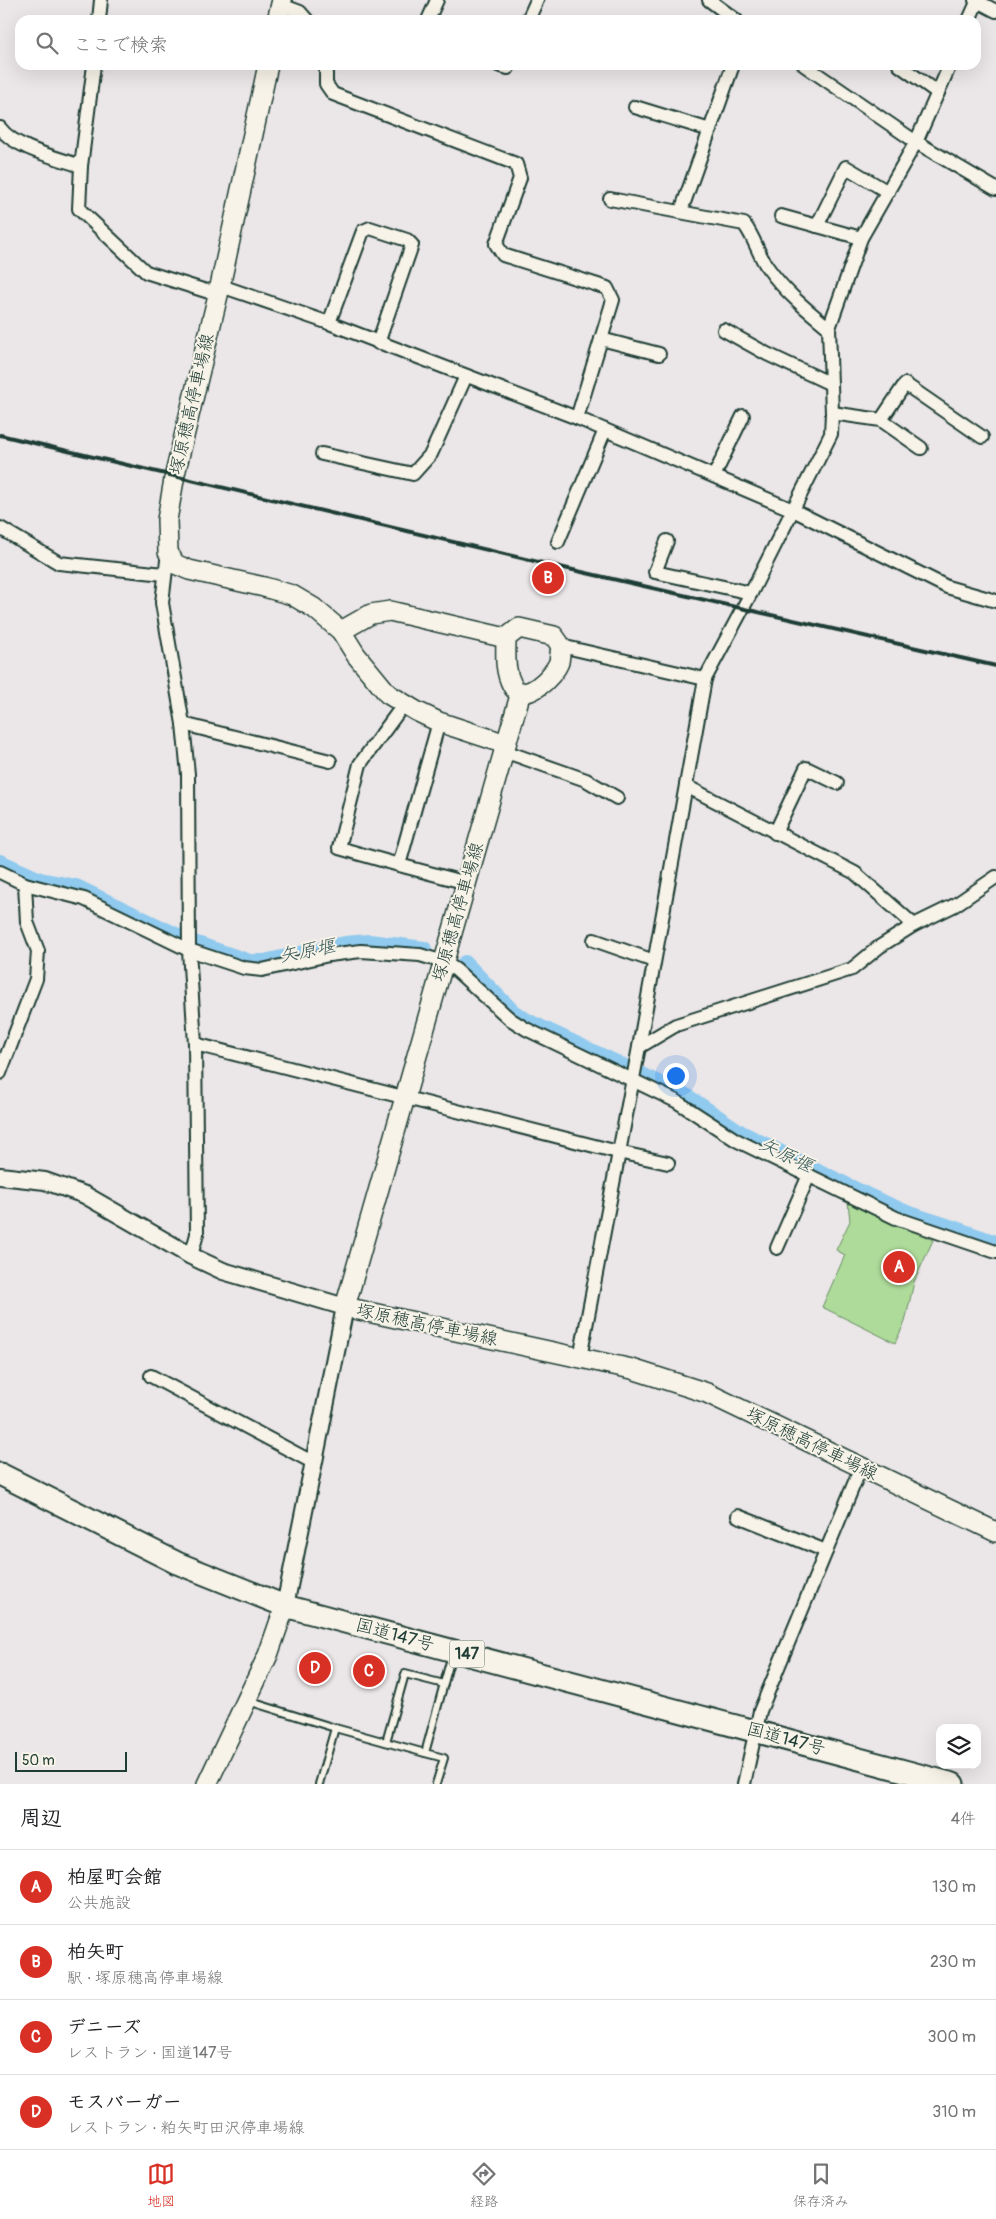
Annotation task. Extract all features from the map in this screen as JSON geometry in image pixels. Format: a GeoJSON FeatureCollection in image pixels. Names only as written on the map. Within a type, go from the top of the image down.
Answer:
{"type":"FeatureCollection","features":[{"type":"Feature","properties":{"kind":"highway","name":"国道147号"},"geometry":{"type":"LineString","coordinates":[[0,1474],[177,1563],[285,1606],[953,1784]]}},
{"type":"Feature","properties":{"kind":"main road","name":"塚原穂高停車場線"},"geometry":{"type":"LineString","coordinates":[[168,552],[167,520],[175,474],[219,291],[267,70]]}},
{"type":"Feature","properties":{"kind":"main road"},"geometry":{"type":"LineString","coordinates":[[168,552],[175,564],[189,570],[264,587],[292,596],[314,608],[341,630],[371,674],[388,694],[438,722],[505,748]]}},
{"type":"Feature","properties":{"kind":"main road"},"geometry":{"type":"LineString","coordinates":[[341,630],[371,614],[390,611],[506,638]]}},
{"type":"Feature","properties":{"kind":"main road"},"geometry":{"type":"LineString","coordinates":[[519,628],[554,636],[561,646],[558,663],[547,679],[534,691],[520,692],[512,687],[506,669],[506,638],[519,628]]}},
{"type":"Feature","properties":{"kind":"main road","name":"塚原穂高停車場線"},"geometry":{"type":"LineString","coordinates":[[520,692],[345,1307],[632,1369],[707,1393],[996,1532]]}},
{"type":"Feature","properties":{"kind":"main road"},"geometry":{"type":"LineString","coordinates":[[207,1784],[268,1655],[285,1606]]}},
{"type":"Feature","properties":{"kind":"street"},"geometry":{"type":"LineString","coordinates":[[100,15],[101,0]]}},
{"type":"Feature","properties":{"kind":"street"},"geometry":{"type":"LineString","coordinates":[[430,15],[437,0]]}},
{"type":"Feature","properties":{"kind":"street"},"geometry":{"type":"LineString","coordinates":[[530,15],[536,0]]}},
{"type":"Feature","properties":{"kind":"street"},"geometry":{"type":"LineString","coordinates":[[709,0],[730,15]]}},
{"type":"Feature","properties":{"kind":"street"},"geometry":{"type":"LineString","coordinates":[[731,0],[731,15]]}},
{"type":"Feature","properties":{"kind":"street"},"geometry":{"type":"LineString","coordinates":[[971,15],[977,0],[996,11]]}},
{"type":"Feature","properties":{"kind":"street"},"geometry":{"type":"LineString","coordinates":[[280,8],[300,12],[303,15]]}},
{"type":"Feature","properties":{"kind":"street"},"geometry":{"type":"LineString","coordinates":[[93,70],[81,166],[78,209],[146,272],[206,291],[219,291],[227,288],[329,324],[578,418],[793,510],[947,587],[996,601]]}},
{"type":"Feature","properties":{"kind":"street"},"geometry":{"type":"LineString","coordinates":[[326,70],[326,84],[333,94],[516,164],[520,178],[496,244],[503,254],[607,288],[613,300],[578,418]]}},
{"type":"Feature","properties":{"kind":"street"},"geometry":{"type":"LineString","coordinates":[[681,211],[731,70]]}},
{"type":"Feature","properties":{"kind":"street"},"geometry":{"type":"LineString","coordinates":[[811,70],[916,142],[996,189]]}},
{"type":"Feature","properties":{"kind":"street"},"geometry":{"type":"LineString","coordinates":[[906,70],[938,93]]}},
{"type":"Feature","properties":{"kind":"street"},"geometry":{"type":"LineString","coordinates":[[580,1358],[639,1046],[705,679],[751,593],[831,434],[829,328],[862,238],[916,142],[948,70]]}},
{"type":"Feature","properties":{"kind":"street"},"geometry":{"type":"LineString","coordinates":[[634,107],[710,130]]}},
{"type":"Feature","properties":{"kind":"street"},"geometry":{"type":"LineString","coordinates":[[0,128],[4,134],[28,147],[81,166]]}},
{"type":"Feature","properties":{"kind":"street"},"geometry":{"type":"LineString","coordinates":[[817,226],[846,167],[888,192]]}},
{"type":"Feature","properties":{"kind":"street"},"geometry":{"type":"LineString","coordinates":[[610,199],[744,224],[753,236],[766,267],[794,298],[829,328]]}},
{"type":"Feature","properties":{"kind":"street"},"geometry":{"type":"LineString","coordinates":[[781,216],[862,238]]}},
{"type":"Feature","properties":{"kind":"street"},"geometry":{"type":"LineString","coordinates":[[329,324],[362,231],[370,228],[407,240],[412,245],[378,343]]}},
{"type":"Feature","properties":{"kind":"street"},"geometry":{"type":"LineString","coordinates":[[724,330],[767,354],[831,384]]}},
{"type":"Feature","properties":{"kind":"street"},"geometry":{"type":"LineString","coordinates":[[601,339],[659,354]]}},
{"type":"Feature","properties":{"kind":"street"},"geometry":{"type":"LineString","coordinates":[[322,454],[413,474],[431,454],[466,376]]}},
{"type":"Feature","properties":{"kind":"street"},"geometry":{"type":"LineString","coordinates":[[881,420],[905,384],[982,436]]}},
{"type":"Feature","properties":{"kind":"street"},"geometry":{"type":"LineString","coordinates":[[832,413],[881,420],[921,448]]}},
{"type":"Feature","properties":{"kind":"street"},"geometry":{"type":"LineString","coordinates":[[714,476],[743,416]]}},
{"type":"Feature","properties":{"kind":"street"},"geometry":{"type":"LineString","coordinates":[[558,542],[605,430]]}},
{"type":"Feature","properties":{"kind":"street"},"geometry":{"type":"LineString","coordinates":[[0,528],[59,563],[164,574]]}},
{"type":"Feature","properties":{"kind":"street"},"geometry":{"type":"LineString","coordinates":[[667,540],[655,572],[751,593]]}},
{"type":"Feature","properties":{"kind":"street"},"geometry":{"type":"LineString","coordinates":[[168,552],[162,603],[183,724],[188,774],[189,950],[195,1044],[197,1234],[190,1256]]}},
{"type":"Feature","properties":{"kind":"street"},"geometry":{"type":"LineString","coordinates":[[561,646],[705,679]]}},
{"type":"Feature","properties":{"kind":"street"},"geometry":{"type":"LineString","coordinates":[[404,704],[360,764],[339,848],[467,883]]}},
{"type":"Feature","properties":{"kind":"street"},"geometry":{"type":"LineString","coordinates":[[399,865],[438,722]]}},
{"type":"Feature","properties":{"kind":"street"},"geometry":{"type":"LineString","coordinates":[[183,724],[330,761]]}},
{"type":"Feature","properties":{"kind":"street"},"geometry":{"type":"LineString","coordinates":[[505,748],[586,780],[616,798]]}},
{"type":"Feature","properties":{"kind":"street"},"geometry":{"type":"LineString","coordinates":[[775,833],[806,768],[837,783]]}},
{"type":"Feature","properties":{"kind":"street"},"geometry":{"type":"LineString","coordinates":[[686,786],[855,873],[914,925]]}},
{"type":"Feature","properties":{"kind":"street"},"geometry":{"type":"LineString","coordinates":[[0,872],[25,884],[84,899],[189,950],[244,968],[262,970],[329,955],[360,951],[420,955],[444,962],[478,988],[510,1019],[676,1101],[736,1140],[896,1218],[996,1252]]}},
{"type":"Feature","properties":{"kind":"street"},"geometry":{"type":"LineString","coordinates":[[639,1046],[676,1025],[852,969],[879,947],[914,925],[955,905],[996,877]]}},
{"type":"Feature","properties":{"kind":"street"},"geometry":{"type":"LineString","coordinates":[[0,1073],[36,979],[38,951],[27,922],[25,884]]}},
{"type":"Feature","properties":{"kind":"street"},"geometry":{"type":"LineString","coordinates":[[594,940],[654,961]]}},
{"type":"Feature","properties":{"kind":"street"},"geometry":{"type":"LineString","coordinates":[[195,1044],[405,1096],[618,1152],[668,1163]]}},
{"type":"Feature","properties":{"kind":"street"},"geometry":{"type":"LineString","coordinates":[[777,1248],[809,1175]]}},
{"type":"Feature","properties":{"kind":"street"},"geometry":{"type":"LineString","coordinates":[[0,1176],[45,1181],[85,1195],[190,1256],[223,1271],[345,1307],[285,1606]]}},
{"type":"Feature","properties":{"kind":"street"},"geometry":{"type":"LineString","coordinates":[[151,1376],[314,1463]]}},
{"type":"Feature","properties":{"kind":"street"},"geometry":{"type":"LineString","coordinates":[[744,1784],[760,1711],[861,1467]]}},
{"type":"Feature","properties":{"kind":"street"},"geometry":{"type":"LineString","coordinates":[[738,1516],[826,1551]]}},
{"type":"Feature","properties":{"kind":"lane"},"geometry":{"type":"LineString","coordinates":[[424,1753],[453,1650]]}},
{"type":"Feature","properties":{"kind":"lane"},"geometry":{"type":"LineString","coordinates":[[386,1742],[405,1674],[444,1684]]}},
{"type":"Feature","properties":{"kind":"lane"},"geometry":{"type":"LineString","coordinates":[[246,1701],[444,1758],[436,1784]]}},
{"type":"Feature","properties":{"kind":"lane"},"geometry":{"type":"LineString","coordinates":[[319,1784],[335,1728]]}},
{"type":"Feature","properties":{"kind":"green space"},"geometry":{"type":"Polygon","coordinates":[[[848,1202],[933,1240],[914,1282],[905,1322],[895,1343],[822,1307],[845,1255],[836,1250],[850,1221],[848,1202]]]}},
{"type":"Feature","properties":{"kind":"waterway","name":"矢原堰"},"geometry":{"type":"LineString","coordinates":[[0,862],[40,880],[76,887],[184,939]]}},
{"type":"Feature","properties":{"kind":"waterway","name":"矢原堰"},"geometry":{"type":"LineString","coordinates":[[194,943],[250,962],[264,962],[345,944],[369,942],[424,949]]}},
{"type":"Feature","properties":{"kind":"waterway","name":"矢原堰"},"geometry":{"type":"LineString","coordinates":[[465,963],[513,1012],[529,1022],[627,1068]]}},
{"type":"Feature","properties":{"kind":"waterway","name":"矢原堰"},"geometry":{"type":"LineString","coordinates":[[637,1073],[686,1096],[741,1133],[866,1195],[907,1213],[941,1224]]}},
{"type":"Feature","properties":{"kind":"waterway","name":"矢原堰"},"geometry":{"type":"LineString","coordinates":[[944,1225],[996,1243]]}},
{"type":"Feature","properties":{"kind":"railway"},"geometry":{"type":"LineString","coordinates":[[0,435],[551,565],[996,666]]}},
{"type":"Feature","properties":{"kind":"place","name":"柏矢町"},"geometry":{"type":"Point","coordinates":[548,578]}},
{"type":"Feature","properties":{"kind":"place","name":"柏屋町会館"},"geometry":{"type":"Point","coordinates":[899,1267]}},
{"type":"Feature","properties":{"kind":"place","name":"モスバーガー"},"geometry":{"type":"Point","coordinates":[315,1668]}},
{"type":"Feature","properties":{"kind":"place","name":"デニーズ"},"geometry":{"type":"Point","coordinates":[369,1671]}}]}
